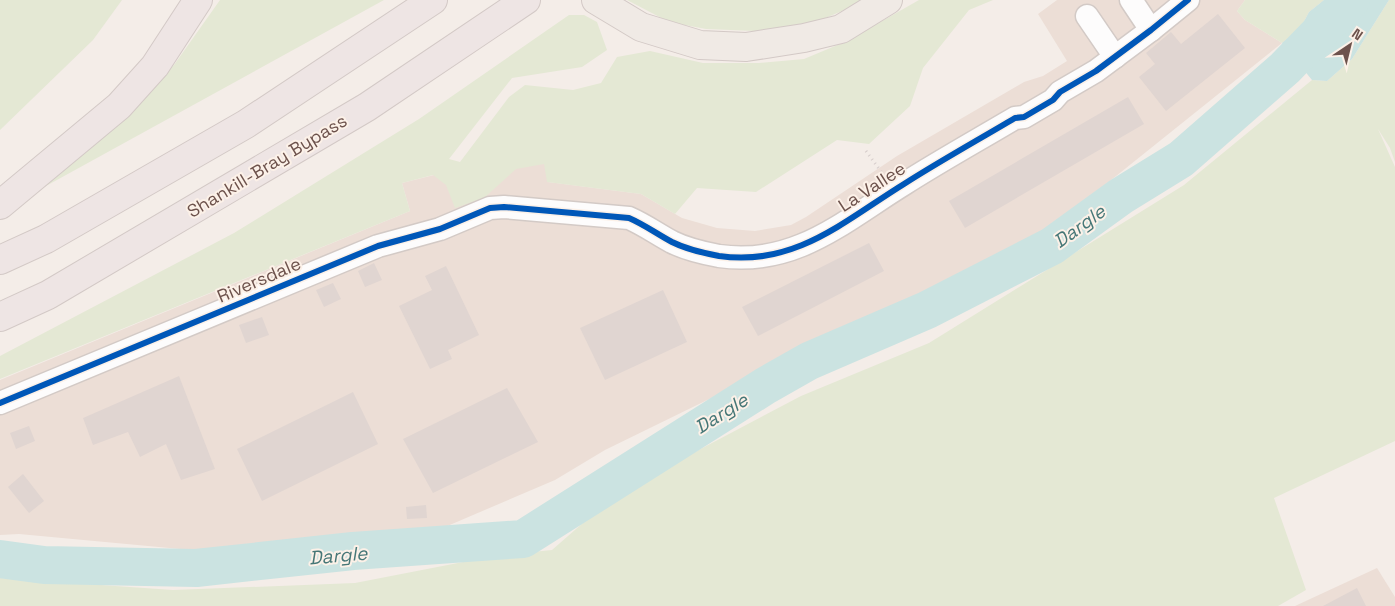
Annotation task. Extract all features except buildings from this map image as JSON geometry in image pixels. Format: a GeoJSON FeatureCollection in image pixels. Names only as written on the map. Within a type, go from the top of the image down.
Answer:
{"type":"FeatureCollection","features":[{"type":"Feature","properties":{"kind":"highway"},"geometry":{"type":"LineString","coordinates":[[0,205],[119,106],[155,66],[198,0]]}},
{"type":"Feature","properties":{"kind":"highway"},"geometry":{"type":"LineString","coordinates":[[0,260],[46,239],[246,124],[433,0]]}},
{"type":"Feature","properties":{"kind":"highway","name":"Shankill-Bray Bypass"},"geometry":{"type":"LineString","coordinates":[[0,317],[48,296],[366,107],[526,0]]}},
{"type":"Feature","properties":{"kind":"main road"},"geometry":{"type":"LineString","coordinates":[[596,0],[641,27],[700,45],[746,47],[804,38],[841,29],[888,0]]}},
{"type":"Feature","properties":{"kind":"street"},"geometry":{"type":"LineString","coordinates":[[1131,0],[1151,30]]}},
{"type":"Feature","properties":{"kind":"street","name":"La Vallee"},"geometry":{"type":"LineString","coordinates":[[535,210],[629,218],[691,250],[719,256],[760,257],[782,253],[825,236],[893,191],[1015,118],[1024,117],[1053,100],[1060,92],[1116,57],[1188,0]]}},
{"type":"Feature","properties":{"kind":"street"},"geometry":{"type":"LineString","coordinates":[[1087,16],[1116,57]]}},
{"type":"Feature","properties":{"kind":"street","name":"Riversdale"},"geometry":{"type":"LineString","coordinates":[[0,403],[378,246],[440,229],[490,208],[504,207],[535,210]]}},
{"type":"Feature","properties":{"kind":"path"},"geometry":{"type":"LineString","coordinates":[[866,151],[893,191]]}},
{"type":"Feature","properties":{"kind":"shaded area"},"geometry":{"type":"Polygon","coordinates":[[[1057,0],[1245,0],[1237,11],[1245,20],[1282,43],[1040,237],[605,450],[555,480],[438,530],[331,541],[191,550],[19,534],[0,535],[0,380],[410,211],[402,183],[514,155],[545,158],[548,182],[641,194],[682,218],[717,228],[755,231],[791,225],[897,156],[1024,82],[1043,76],[1067,61],[1038,14],[1057,0]]]}},
{"type":"Feature","properties":{"kind":"shaded area"},"geometry":{"type":"Polygon","coordinates":[[[1377,568],[1395,597],[1395,606],[1295,606],[1377,568]]]}},
{"type":"Feature","properties":{"kind":"green space"},"geometry":{"type":"Polygon","coordinates":[[[0,0],[122,0],[93,40],[0,130],[0,0]]]}},
{"type":"Feature","properties":{"kind":"green space"},"geometry":{"type":"Polygon","coordinates":[[[220,0],[384,0],[6,208],[174,65],[220,0]]]}},
{"type":"Feature","properties":{"kind":"green space"},"geometry":{"type":"Polygon","coordinates":[[[627,0],[863,0],[847,9],[806,26],[755,31],[706,29],[669,22],[627,0]]]}},
{"type":"Feature","properties":{"kind":"green space"},"geometry":{"type":"Polygon","coordinates":[[[919,0],[993,0],[969,10],[923,68],[910,106],[869,144],[837,140],[756,192],[697,188],[675,214],[641,194],[547,182],[544,164],[516,169],[484,198],[455,208],[446,185],[433,175],[402,183],[410,211],[0,379],[0,356],[234,233],[419,119],[569,15],[584,15],[597,22],[607,50],[582,67],[512,78],[449,159],[460,162],[509,97],[525,85],[573,90],[601,83],[617,57],[650,51],[703,63],[759,63],[804,59],[847,41],[919,0]]]}},
{"type":"Feature","properties":{"kind":"green space"},"geometry":{"type":"Polygon","coordinates":[[[1245,0],[1324,0],[1309,12],[1300,29],[1282,43],[1245,20],[1237,11],[1245,0]]]}},
{"type":"Feature","properties":{"kind":"green space"},"geometry":{"type":"Polygon","coordinates":[[[1389,0],[1395,0],[1395,162],[1390,148],[1378,129],[1395,167],[1395,441],[1274,498],[1306,590],[1278,606],[0,606],[0,578],[173,590],[355,583],[494,556],[552,550],[608,501],[657,472],[801,396],[929,343],[1184,185],[1312,80],[1327,81],[1352,59],[1389,0]]]}},
{"type":"Feature","properties":{"kind":"water"},"geometry":{"type":"Polygon","coordinates":[[[1324,0],[1389,0],[1352,59],[1327,81],[1312,80],[1282,43],[1300,29],[1309,12],[1324,0]]]}},
{"type":"Feature","properties":{"kind":"waterway","name":"Dargle"},"geometry":{"type":"LineString","coordinates":[[0,559],[44,565],[196,568],[353,551],[523,539],[765,386],[809,361],[927,310],[1052,246],[1121,196],[1181,159],[1285,68],[1351,0]]}},
{"type":"Feature","properties":{"kind":"cycle path"},"geometry":{"type":"LineString","coordinates":[[0,403],[378,246],[440,229],[490,208],[504,207],[629,218],[677,244],[719,256],[746,258],[772,255],[795,248],[839,226],[918,175],[1015,118],[1024,117],[1053,100],[1060,92],[1096,71],[1188,0]]}}]}
